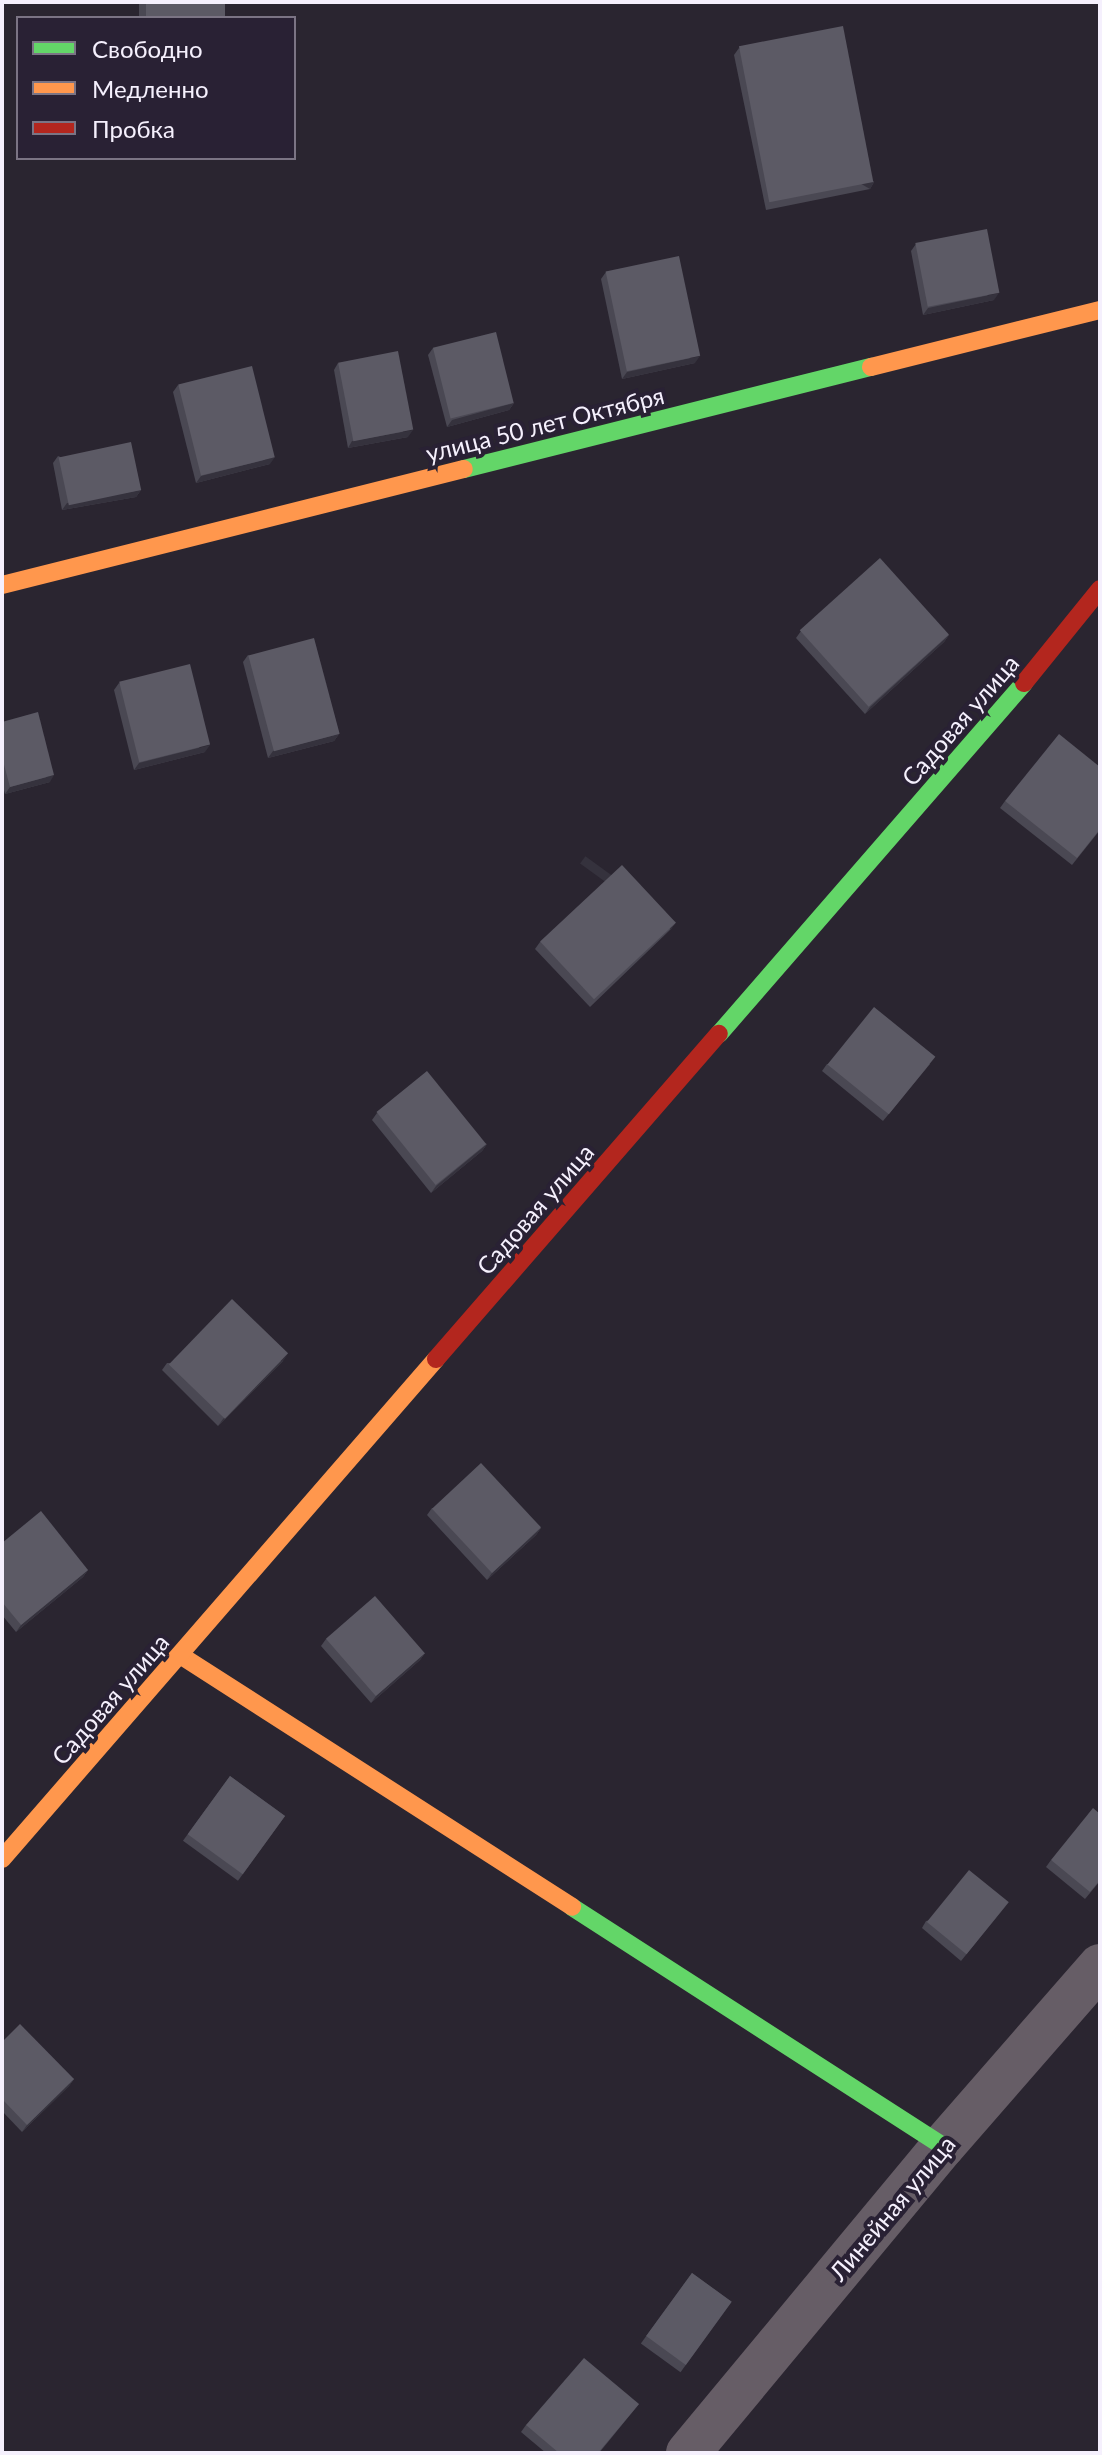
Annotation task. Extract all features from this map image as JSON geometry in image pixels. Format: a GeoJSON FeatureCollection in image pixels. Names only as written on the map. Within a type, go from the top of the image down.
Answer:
{"type":"FeatureCollection","features":[{"type":"Feature","properties":{"kind":"street","name":"улица 50 лет Октября"},"geometry":{"type":"LineString","coordinates":[[2,585],[1100,310]]}},
{"type":"Feature","properties":{"kind":"street","name":"Садовая улица"},"geometry":{"type":"LineString","coordinates":[[2,1859],[1049,654],[1100,589]]}},
{"type":"Feature","properties":{"kind":"street"},"geometry":{"type":"LineString","coordinates":[[180,1655],[943,2146]]}},
{"type":"Feature","properties":{"kind":"street","name":"Линейная улица"},"geometry":{"type":"LineString","coordinates":[[688,2453],[943,2146],[1100,1966]]}},
{"type":"Feature","properties":{"kind":"building"},"geometry":{"type":"Polygon","coordinates":[[[146,2],[225,2],[225,16],[146,16],[146,2]]]}},
{"type":"Feature","properties":{"kind":"building"},"geometry":{"type":"Polygon","coordinates":[[[843,26],[873,182],[769,202],[739,46],[843,26]]]}},
{"type":"Feature","properties":{"kind":"building"},"geometry":{"type":"Polygon","coordinates":[[[987,229],[999,293],[928,307],[915,243],[987,229]]]}},
{"type":"Feature","properties":{"kind":"building"},"geometry":{"type":"Polygon","coordinates":[[[679,256],[700,356],[627,371],[606,272],[679,256]]]}},
{"type":"Feature","properties":{"kind":"building"},"geometry":{"type":"Polygon","coordinates":[[[496,332],[514,403],[451,419],[433,348],[496,332]]]}},
{"type":"Feature","properties":{"kind":"building"},"geometry":{"type":"Polygon","coordinates":[[[398,351],[413,430],[353,441],[338,363],[398,351]]]}},
{"type":"Feature","properties":{"kind":"building"},"geometry":{"type":"Polygon","coordinates":[[[252,366],[275,457],[201,476],[178,384],[252,366]]]}},
{"type":"Feature","properties":{"kind":"building"},"geometry":{"type":"Polygon","coordinates":[[[131,442],[141,490],[69,505],[59,457],[131,442]]]}},
{"type":"Feature","properties":{"kind":"building"},"geometry":{"type":"Polygon","coordinates":[[[880,558],[949,635],[869,707],[800,630],[880,558]]]}},
{"type":"Feature","properties":{"kind":"building"},"geometry":{"type":"Polygon","coordinates":[[[314,638],[340,734],[274,751],[248,656],[314,638]]]}},
{"type":"Feature","properties":{"kind":"building"},"geometry":{"type":"Polygon","coordinates":[[[190,664],[210,745],[139,762],[119,682],[190,664]]]}},
{"type":"Feature","properties":{"kind":"building"},"geometry":{"type":"Polygon","coordinates":[[[38,712],[54,775],[10,787],[2,757],[2,722],[38,712]]]}},
{"type":"Feature","properties":{"kind":"building"},"geometry":{"type":"Polygon","coordinates":[[[1059,734],[1100,767],[1100,829],[1077,858],[1005,801],[1059,734]]]}},
{"type":"Feature","properties":{"kind":"building"},"geometry":{"type":"Polygon","coordinates":[[[622,865],[676,923],[594,999],[540,941],[622,865]]]}},
{"type":"Feature","properties":{"kind":"building"},"geometry":{"type":"Polygon","coordinates":[[[874,1007],[935,1057],[889,1114],[827,1065],[874,1007]]]}},
{"type":"Feature","properties":{"kind":"building"},"geometry":{"type":"Polygon","coordinates":[[[427,1071],[486,1144],[436,1185],[376,1112],[427,1071]]]}},
{"type":"Feature","properties":{"kind":"building"},"geometry":{"type":"Polygon","coordinates":[[[232,1299],[288,1353],[225,1419],[169,1364],[232,1299]]]}},
{"type":"Feature","properties":{"kind":"building"},"geometry":{"type":"Polygon","coordinates":[[[481,1463],[541,1527],[492,1573],[432,1509],[481,1463]]]}},
{"type":"Feature","properties":{"kind":"building"},"geometry":{"type":"Polygon","coordinates":[[[41,1511],[88,1570],[21,1625],[2,1602],[2,1543],[41,1511]]]}},
{"type":"Feature","properties":{"kind":"building"},"geometry":{"type":"Polygon","coordinates":[[[375,1596],[425,1653],[376,1696],[326,1639],[375,1596]]]}},
{"type":"Feature","properties":{"kind":"building"},"geometry":{"type":"Polygon","coordinates":[[[230,1776],[285,1816],[243,1874],[188,1834],[230,1776]]]}},
{"type":"Feature","properties":{"kind":"building"},"geometry":{"type":"Polygon","coordinates":[[[1093,1808],[1100,1814],[1100,1880],[1090,1892],[1051,1860],[1093,1808]]]}},
{"type":"Feature","properties":{"kind":"building"},"geometry":{"type":"Polygon","coordinates":[[[969,1870],[1009,1902],[966,1954],[927,1922],[969,1870]]]}},
{"type":"Feature","properties":{"kind":"building"},"geometry":{"type":"Polygon","coordinates":[[[20,2024],[74,2079],[27,2125],[2,2099],[2,2042],[20,2024]]]}},
{"type":"Feature","properties":{"kind":"building"},"geometry":{"type":"Polygon","coordinates":[[[692,2273],[732,2302],[686,2365],[646,2336],[692,2273]]]}},
{"type":"Feature","properties":{"kind":"building"},"geometry":{"type":"Polygon","coordinates":[[[584,2358],[639,2404],[598,2453],[559,2453],[526,2425],[584,2358]]]}},
{"type":"Feature","properties":{"kind":"traffic: fast"},"geometry":{"type":"LineString","coordinates":[[464,469],[871,367]]}},
{"type":"Feature","properties":{"kind":"traffic: fast"},"geometry":{"type":"LineString","coordinates":[[719,1034],[1024,683]]}},
{"type":"Feature","properties":{"kind":"traffic: fast"},"geometry":{"type":"LineString","coordinates":[[572,1907],[943,2146]]}},
{"type":"Feature","properties":{"kind":"traffic: slow"},"geometry":{"type":"LineString","coordinates":[[871,367],[1100,310]]}},
{"type":"Feature","properties":{"kind":"traffic: slow"},"geometry":{"type":"LineString","coordinates":[[2,585],[464,469]]}},
{"type":"Feature","properties":{"kind":"traffic: slow"},"geometry":{"type":"LineString","coordinates":[[2,1859],[436,1359]]}},
{"type":"Feature","properties":{"kind":"traffic: slow"},"geometry":{"type":"LineString","coordinates":[[180,1655],[572,1907]]}},
{"type":"Feature","properties":{"kind":"traffic: jam"},"geometry":{"type":"LineString","coordinates":[[1024,683],[1100,589]]}},
{"type":"Feature","properties":{"kind":"traffic: jam"},"geometry":{"type":"LineString","coordinates":[[436,1359],[719,1034]]}}]}
